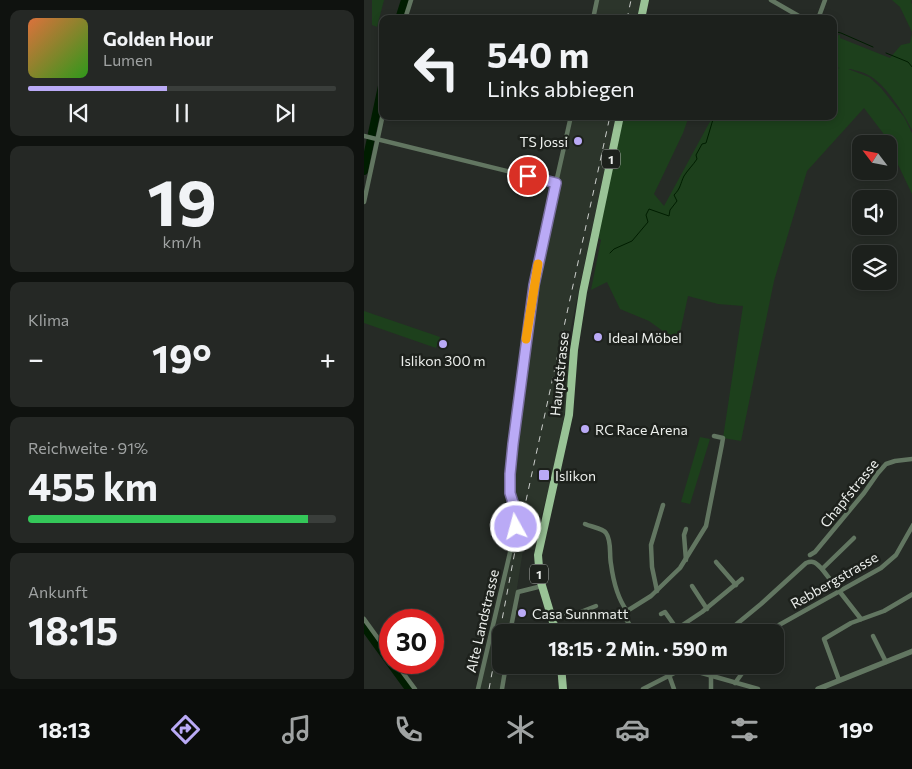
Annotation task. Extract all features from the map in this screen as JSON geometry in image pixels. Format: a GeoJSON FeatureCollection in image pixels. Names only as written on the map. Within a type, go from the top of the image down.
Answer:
{"type":"FeatureCollection","features":[{"type":"Feature","properties":{"kind":"main road"},"geometry":{"type":"LineString","coordinates":[[642,15],[645,0]]}},
{"type":"Feature","properties":{"kind":"main road","name":"Hauptstrasse"},"geometry":{"type":"LineString","coordinates":[[554,624],[542,586],[538,555],[569,415],[574,350],[582,293],[619,120]]}},
{"type":"Feature","properties":{"kind":"main road"},"geometry":{"type":"LineString","coordinates":[[561,674],[563,689]]}},
{"type":"Feature","properties":{"kind":"street"},"geometry":{"type":"LineString","coordinates":[[406,15],[411,0]]}},
{"type":"Feature","properties":{"kind":"street"},"geometry":{"type":"LineString","coordinates":[[594,15],[597,0]]}},
{"type":"Feature","properties":{"kind":"street"},"geometry":{"type":"LineString","coordinates":[[771,0],[797,15]]}},
{"type":"Feature","properties":{"kind":"street"},"geometry":{"type":"LineString","coordinates":[[819,15],[825,0]]}},
{"type":"Feature","properties":{"kind":"street"},"geometry":{"type":"LineString","coordinates":[[364,202],[381,120]]}},
{"type":"Feature","properties":{"kind":"street","name":"Alte Landstrasse"},"geometry":{"type":"LineString","coordinates":[[478,689],[516,527],[516,512],[510,493],[510,474],[534,285],[570,120]]}},
{"type":"Feature","properties":{"kind":"street"},"geometry":{"type":"LineString","coordinates":[[366,136],[556,183]]}},
{"type":"Feature","properties":{"kind":"street"},"geometry":{"type":"LineString","coordinates":[[627,611],[657,591],[686,560],[706,526],[723,438],[714,436]]}},
{"type":"Feature","properties":{"kind":"street","name":"Chapfstrasse"},"geometry":{"type":"LineString","coordinates":[[810,555],[815,552],[886,464],[912,459]]}},
{"type":"Feature","properties":{"kind":"street"},"geometry":{"type":"LineString","coordinates":[[657,591],[652,566],[651,545],[662,505]]}},
{"type":"Feature","properties":{"kind":"street"},"geometry":{"type":"LineString","coordinates":[[585,524],[607,534],[610,542],[611,564],[615,581],[627,611],[626,619],[629,624]]}},
{"type":"Feature","properties":{"kind":"street","name":"Rebbergstrasse"},"geometry":{"type":"LineString","coordinates":[[781,624],[881,568],[896,555],[912,525]]}},
{"type":"Feature","properties":{"kind":"street"},"geometry":{"type":"LineString","coordinates":[[686,529],[684,534],[686,560]]}},
{"type":"Feature","properties":{"kind":"street"},"geometry":{"type":"LineString","coordinates":[[822,569],[854,538]]}},
{"type":"Feature","properties":{"kind":"street"},"geometry":{"type":"LineString","coordinates":[[736,624],[806,563],[811,561],[815,562],[822,569],[861,619]]}},
{"type":"Feature","properties":{"kind":"street"},"geometry":{"type":"LineString","coordinates":[[716,562],[736,585]]}},
{"type":"Feature","properties":{"kind":"street"},"geometry":{"type":"LineString","coordinates":[[684,624],[707,609],[742,579]]}},
{"type":"Feature","properties":{"kind":"street"},"geometry":{"type":"LineString","coordinates":[[512,624],[518,592],[542,586]]}},
{"type":"Feature","properties":{"kind":"street"},"geometry":{"type":"LineString","coordinates":[[692,586],[707,609]]}},
{"type":"Feature","properties":{"kind":"street"},"geometry":{"type":"LineString","coordinates":[[839,680],[824,639],[861,619],[884,611],[912,594]]}},
{"type":"Feature","properties":{"kind":"street"},"geometry":{"type":"LineString","coordinates":[[551,616],[578,613],[596,606]]}},
{"type":"Feature","properties":{"kind":"street"},"geometry":{"type":"LineString","coordinates":[[661,614],[665,612],[673,624]]}},
{"type":"Feature","properties":{"kind":"street"},"geometry":{"type":"LineString","coordinates":[[364,619],[379,640]]}},
{"type":"Feature","properties":{"kind":"street"},"geometry":{"type":"LineString","coordinates":[[873,636],[886,662]]}},
{"type":"Feature","properties":{"kind":"street"},"geometry":{"type":"LineString","coordinates":[[818,689],[912,651]]}},
{"type":"Feature","properties":{"kind":"street"},"geometry":{"type":"LineString","coordinates":[[403,674],[414,689]]}},
{"type":"Feature","properties":{"kind":"street"},"geometry":{"type":"LineString","coordinates":[[502,689],[504,674]]}},
{"type":"Feature","properties":{"kind":"street"},"geometry":{"type":"LineString","coordinates":[[704,674],[758,689]]}},
{"type":"Feature","properties":{"kind":"street"},"geometry":{"type":"LineString","coordinates":[[735,683],[742,674]]}},
{"type":"Feature","properties":{"kind":"street"},"geometry":{"type":"LineString","coordinates":[[644,689],[669,675],[674,689]]}},
{"type":"Feature","properties":{"kind":"street"},"geometry":{"type":"LineString","coordinates":[[711,677],[711,689]]}},
{"type":"Feature","properties":{"kind":"shaded area"},"geometry":{"type":"Polygon","coordinates":[[[597,0],[641,0],[638,15],[594,15],[597,0]]]}},
{"type":"Feature","properties":{"kind":"shaded area"},"geometry":{"type":"Polygon","coordinates":[[[570,120],[615,120],[567,346],[568,383],[565,412],[550,485],[541,516],[536,551],[524,544],[512,624],[493,624],[517,517],[510,496],[510,474],[533,285],[570,120]]]}},
{"type":"Feature","properties":{"kind":"shaded area"},"geometry":{"type":"Polygon","coordinates":[[[492,627],[492,674],[504,674],[502,689],[478,689],[492,627]]]}},
{"type":"Feature","properties":{"kind":"green space"},"geometry":{"type":"Polygon","coordinates":[[[372,0],[384,0],[377,27],[372,25],[372,0]]]}},
{"type":"Feature","properties":{"kind":"green space"},"geometry":{"type":"Polygon","coordinates":[[[892,0],[912,0],[912,32],[900,7],[892,0]]]}},
{"type":"Feature","properties":{"kind":"green space"},"geometry":{"type":"Polygon","coordinates":[[[912,34],[912,130],[899,108],[876,80],[863,73],[848,69],[869,77],[881,88],[904,117],[912,133],[912,194],[897,162],[897,135],[884,135],[864,108],[807,171],[774,281],[741,441],[723,438],[743,306],[718,304],[688,296],[678,342],[649,321],[620,309],[607,282],[591,290],[601,240],[598,237],[623,120],[688,120],[654,194],[664,206],[711,120],[837,120],[837,69],[840,68],[837,67],[837,35],[840,35],[840,38],[890,58],[901,45],[910,43],[912,34]]]}},
{"type":"Feature","properties":{"kind":"green space"},"geometry":{"type":"Polygon","coordinates":[[[364,311],[440,337],[436,348],[364,323],[364,311]]]}},
{"type":"Feature","properties":{"kind":"green space"},"geometry":{"type":"Polygon","coordinates":[[[700,437],[710,439],[690,504],[681,502],[700,437]]]}},
{"type":"Feature","properties":{"kind":"waterway"},"geometry":{"type":"LineString","coordinates":[[400,15],[405,0]]}},
{"type":"Feature","properties":{"kind":"waterway"},"geometry":{"type":"LineString","coordinates":[[837,32],[873,47]]}},
{"type":"Feature","properties":{"kind":"waterway"},"geometry":{"type":"LineString","coordinates":[[886,53],[908,62],[913,68]]}},
{"type":"Feature","properties":{"kind":"waterway"},"geometry":{"type":"LineString","coordinates":[[364,171],[379,100]]}},
{"type":"Feature","properties":{"kind":"waterway"},"geometry":{"type":"LineString","coordinates":[[610,253],[614,249],[632,241],[648,222],[646,215],[649,209],[669,216],[670,210],[677,201],[674,195],[684,176],[697,159],[696,155],[702,144],[706,143],[713,120]]}},
{"type":"Feature","properties":{"kind":"waterway"},"geometry":{"type":"LineString","coordinates":[[364,627],[409,689]]}},
{"type":"Feature","properties":{"kind":"railway"},"geometry":{"type":"LineString","coordinates":[[628,15],[631,0]]}},
{"type":"Feature","properties":{"kind":"railway"},"geometry":{"type":"LineString","coordinates":[[489,689],[515,551],[609,120]]}},
{"type":"Feature","properties":{"kind":"slow traffic"},"geometry":{"type":"LineString","coordinates":[[526,339],[538,264]]}},
{"type":"Feature","properties":{"kind":"place","name":"TS Jossi"},"geometry":{"type":"Point","coordinates":[578,141]}},
{"type":"Feature","properties":{"kind":"place","name":"Ideal Möbel"},"geometry":{"type":"Point","coordinates":[598,337]}},
{"type":"Feature","properties":{"kind":"place","name":"Islikon 300 m"},"geometry":{"type":"Point","coordinates":[443,344]}},
{"type":"Feature","properties":{"kind":"place","name":"RC Race Arena"},"geometry":{"type":"Point","coordinates":[585,429]}},
{"type":"Feature","properties":{"kind":"place","name":"Islikon"},"geometry":{"type":"Point","coordinates":[544,475]}},
{"type":"Feature","properties":{"kind":"place","name":"Casa Sunnmatt"},"geometry":{"type":"Point","coordinates":[522,613]}},
{"type":"Feature","properties":{"kind":"route"},"geometry":{"type":"LineString","coordinates":[[516,527],[517,517],[510,496],[510,474],[524,346],[534,285],[556,183],[528,176]]}}]}
